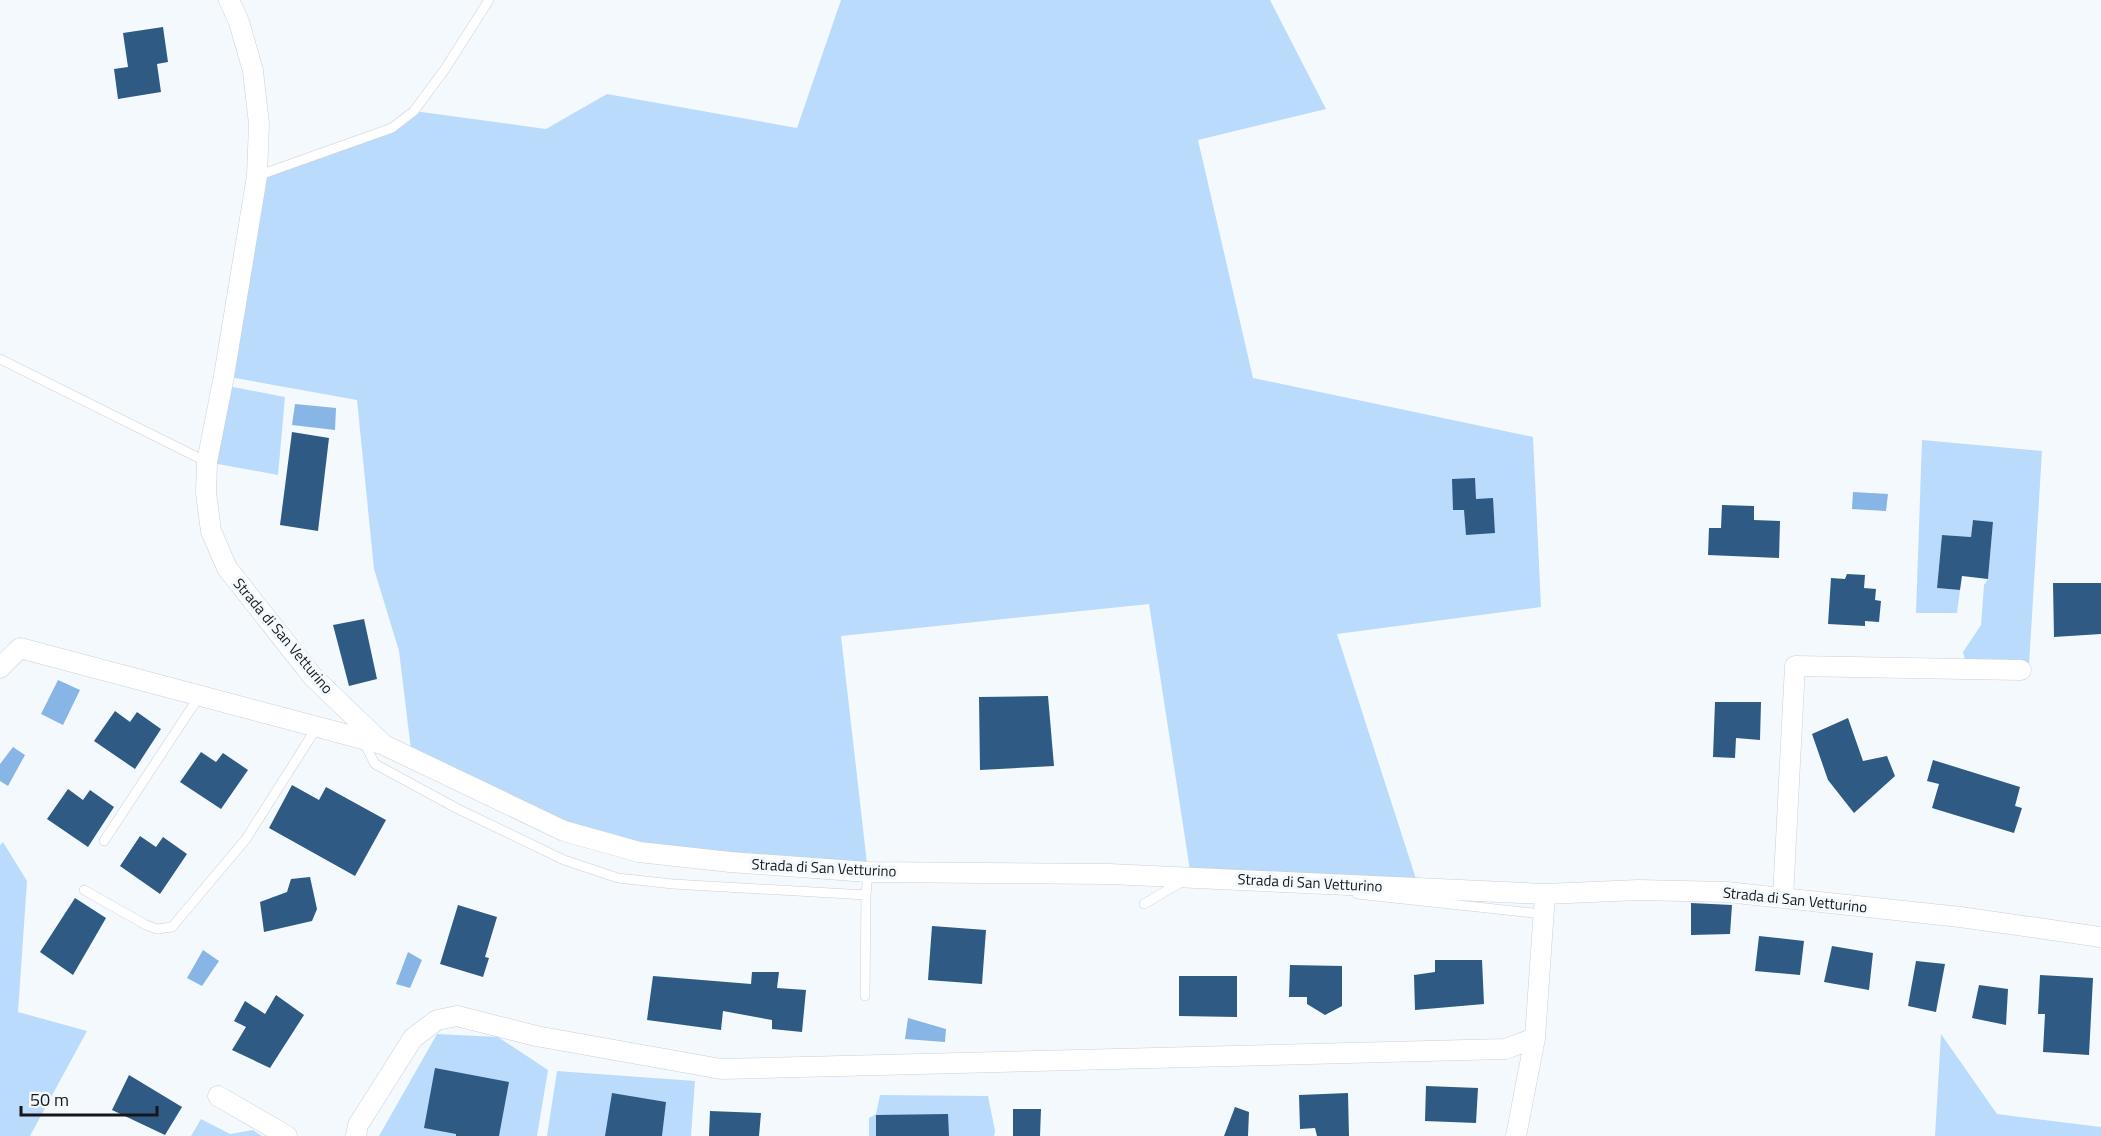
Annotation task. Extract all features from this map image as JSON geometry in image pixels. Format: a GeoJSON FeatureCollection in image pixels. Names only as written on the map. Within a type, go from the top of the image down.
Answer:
{"type":"FeatureCollection","features":[{"type":"Feature","properties":{"kind":"street","name":"Strada di San Vetturino"},"geometry":{"type":"LineString","coordinates":[[229,0],[239,22],[253,71],[259,124],[257,176],[224,376],[207,462],[206,493],[211,531],[227,568],[313,677],[384,745],[564,831],[639,852],[730,862],[868,872],[1109,874],[1545,894],[1638,890],[1727,892],[1960,917],[2101,937]]}},
{"type":"Feature","properties":{"kind":"street"},"geometry":{"type":"LineString","coordinates":[[0,668],[20,648],[384,745]]}},
{"type":"Feature","properties":{"kind":"street"},"geometry":{"type":"LineString","coordinates":[[1783,898],[1795,666],[2021,670]]}},
{"type":"Feature","properties":{"kind":"street"},"geometry":{"type":"LineString","coordinates":[[1516,1136],[1535,1038],[1545,894]]}},
{"type":"Feature","properties":{"kind":"street"},"geometry":{"type":"LineString","coordinates":[[356,1136],[358,1125],[413,1038],[437,1020],[457,1016],[536,1036],[721,1069],[1505,1048],[1535,1038]]}},
{"type":"Feature","properties":{"kind":"street"},"geometry":{"type":"LineString","coordinates":[[218,1096],[287,1136]]}},
{"type":"Feature","properties":{"kind":"lane"},"geometry":{"type":"LineString","coordinates":[[257,176],[392,128],[414,111],[445,69],[489,0]]}},
{"type":"Feature","properties":{"kind":"lane"},"geometry":{"type":"LineString","coordinates":[[0,359],[207,462]]}},
{"type":"Feature","properties":{"kind":"lane"},"geometry":{"type":"LineString","coordinates":[[104,840],[200,696]]}},
{"type":"Feature","properties":{"kind":"lane"},"geometry":{"type":"LineString","coordinates":[[84,890],[147,925],[157,928],[172,927],[246,839],[317,727]]}},
{"type":"Feature","properties":{"kind":"lane"},"geometry":{"type":"LineString","coordinates":[[362,739],[375,764],[437,798],[564,860],[618,878],[673,884],[867,895]]}},
{"type":"Feature","properties":{"kind":"lane"},"geometry":{"type":"LineString","coordinates":[[865,996],[868,872]]}},
{"type":"Feature","properties":{"kind":"lane"},"geometry":{"type":"LineString","coordinates":[[1144,904],[1191,877],[1542,914]]}},
{"type":"Feature","properties":{"kind":"shaded area"},"geometry":{"type":"Polygon","coordinates":[[[841,0],[1270,0],[1326,109],[1198,140],[1253,378],[1533,437],[1541,607],[1337,634],[1419,888],[1191,877],[1149,604],[841,636],[868,872],[639,852],[412,758],[399,651],[374,569],[357,400],[224,376],[257,176],[392,128],[414,111],[546,129],[607,94],[797,128],[841,0]]]}},
{"type":"Feature","properties":{"kind":"shaded area"},"geometry":{"type":"Polygon","coordinates":[[[223,385],[285,397],[278,475],[207,462],[223,385]]]}},
{"type":"Feature","properties":{"kind":"shaded area"},"geometry":{"type":"Polygon","coordinates":[[[295,404],[336,408],[335,430],[292,425],[295,404]]]}},
{"type":"Feature","properties":{"kind":"shaded area"},"geometry":{"type":"Polygon","coordinates":[[[1922,440],[2042,451],[2029,665],[1966,664],[1963,652],[1981,625],[1993,522],[1973,520],[1971,537],[1942,535],[1937,588],[1960,590],[1957,613],[1916,613],[1922,440]]]}},
{"type":"Feature","properties":{"kind":"shaded area"},"geometry":{"type":"Polygon","coordinates":[[[1853,492],[1888,494],[1886,511],[1852,509],[1853,492]]]}},
{"type":"Feature","properties":{"kind":"shaded area"},"geometry":{"type":"Polygon","coordinates":[[[58,680],[80,690],[63,725],[41,714],[58,680]]]}},
{"type":"Feature","properties":{"kind":"shaded area"},"geometry":{"type":"Polygon","coordinates":[[[13,747],[25,755],[8,786],[0,781],[0,764],[13,747]]]}},
{"type":"Feature","properties":{"kind":"shaded area"},"geometry":{"type":"Polygon","coordinates":[[[3,842],[27,881],[18,1012],[87,1031],[30,1136],[0,1136],[0,845],[3,842]]]}},
{"type":"Feature","properties":{"kind":"shaded area"},"geometry":{"type":"Polygon","coordinates":[[[203,950],[219,961],[202,986],[187,978],[203,950]]]}},
{"type":"Feature","properties":{"kind":"shaded area"},"geometry":{"type":"Polygon","coordinates":[[[408,952],[422,960],[410,988],[396,984],[408,952]]]}},
{"type":"Feature","properties":{"kind":"shaded area"},"geometry":{"type":"Polygon","coordinates":[[[908,1018],[946,1029],[945,1042],[905,1039],[908,1018]]]}},
{"type":"Feature","properties":{"kind":"shaded area"},"geometry":{"type":"Polygon","coordinates":[[[437,1034],[498,1037],[548,1070],[537,1136],[379,1136],[437,1034]]]}},
{"type":"Feature","properties":{"kind":"shaded area"},"geometry":{"type":"Polygon","coordinates":[[[1941,1034],[1997,1114],[2101,1127],[2101,1136],[1935,1136],[1941,1034]]]}},
{"type":"Feature","properties":{"kind":"shaded area"},"geometry":{"type":"Polygon","coordinates":[[[557,1071],[695,1081],[691,1136],[547,1136],[557,1071]]]}},
{"type":"Feature","properties":{"kind":"shaded area"},"geometry":{"type":"Polygon","coordinates":[[[880,1095],[988,1096],[994,1136],[869,1136],[869,1118],[876,1114],[880,1095]]]}},
{"type":"Feature","properties":{"kind":"shaded area"},"geometry":{"type":"Polygon","coordinates":[[[201,1119],[230,1134],[253,1130],[262,1136],[191,1136],[201,1119]]]}},
{"type":"Feature","properties":{"kind":"building"},"geometry":{"type":"Polygon","coordinates":[[[163,27],[168,62],[157,64],[161,92],[118,99],[114,69],[128,67],[123,33],[163,27]]]}},
{"type":"Feature","properties":{"kind":"building"},"geometry":{"type":"Polygon","coordinates":[[[292,432],[329,438],[318,531],[280,525],[292,432]]]}},
{"type":"Feature","properties":{"kind":"building"},"geometry":{"type":"Polygon","coordinates":[[[1475,478],[1476,499],[1493,498],[1495,533],[1466,535],[1464,510],[1453,510],[1452,479],[1475,478]]]}},
{"type":"Feature","properties":{"kind":"building"},"geometry":{"type":"Polygon","coordinates":[[[1722,505],[1754,506],[1754,520],[1780,521],[1779,558],[1708,555],[1709,528],[1721,528],[1722,505]]]}},
{"type":"Feature","properties":{"kind":"building"},"geometry":{"type":"Polygon","coordinates":[[[1973,520],[1993,522],[1988,579],[1962,576],[1960,590],[1937,588],[1942,535],[1971,537],[1973,520]]]}},
{"type":"Feature","properties":{"kind":"building"},"geometry":{"type":"Polygon","coordinates":[[[1847,574],[1865,575],[1864,588],[1876,589],[1875,600],[1881,601],[1879,622],[1865,621],[1865,626],[1828,624],[1831,578],[1845,579],[1847,574]]]}},
{"type":"Feature","properties":{"kind":"building"},"geometry":{"type":"Polygon","coordinates":[[[2053,583],[2101,583],[2101,634],[2054,637],[2053,583]]]}},
{"type":"Feature","properties":{"kind":"building"},"geometry":{"type":"Polygon","coordinates":[[[364,619],[377,679],[349,686],[333,625],[364,619]]]}},
{"type":"Feature","properties":{"kind":"building"},"geometry":{"type":"Polygon","coordinates":[[[1048,696],[1054,766],[980,770],[979,697],[1048,696]]]}},
{"type":"Feature","properties":{"kind":"building"},"geometry":{"type":"Polygon","coordinates":[[[1715,702],[1761,702],[1760,740],[1736,738],[1735,758],[1713,757],[1715,702]]]}},
{"type":"Feature","properties":{"kind":"building"},"geometry":{"type":"Polygon","coordinates":[[[115,711],[130,722],[137,712],[161,729],[135,769],[94,741],[115,711]]]}},
{"type":"Feature","properties":{"kind":"building"},"geometry":{"type":"Polygon","coordinates":[[[1848,718],[1863,761],[1887,756],[1895,776],[1854,813],[1828,780],[1812,734],[1848,718]]]}},
{"type":"Feature","properties":{"kind":"building"},"geometry":{"type":"Polygon","coordinates":[[[201,752],[216,762],[223,753],[248,770],[221,809],[180,782],[201,752]]]}},
{"type":"Feature","properties":{"kind":"building"},"geometry":{"type":"Polygon","coordinates":[[[1933,760],[2020,787],[2015,806],[2022,808],[2014,833],[1932,808],[1939,784],[1927,781],[1933,760]]]}},
{"type":"Feature","properties":{"kind":"building"},"geometry":{"type":"Polygon","coordinates":[[[292,785],[319,800],[326,787],[386,820],[355,876],[269,828],[292,785]]]}},
{"type":"Feature","properties":{"kind":"building"},"geometry":{"type":"Polygon","coordinates":[[[68,789],[83,800],[90,790],[114,807],[88,847],[47,819],[68,789]]]}},
{"type":"Feature","properties":{"kind":"building"},"geometry":{"type":"Polygon","coordinates":[[[140,836],[156,847],[163,837],[187,854],[160,894],[120,866],[140,836]]]}},
{"type":"Feature","properties":{"kind":"building"},"geometry":{"type":"Polygon","coordinates":[[[310,877],[317,909],[312,921],[264,932],[260,902],[287,892],[291,879],[310,877]]]}},
{"type":"Feature","properties":{"kind":"building"},"geometry":{"type":"Polygon","coordinates":[[[75,898],[106,918],[73,975],[40,952],[75,898]]]}},
{"type":"Feature","properties":{"kind":"building"},"geometry":{"type":"Polygon","coordinates":[[[1691,903],[1732,905],[1730,934],[1691,935],[1691,903]]]}},
{"type":"Feature","properties":{"kind":"building"},"geometry":{"type":"Polygon","coordinates":[[[458,905],[497,917],[485,957],[489,958],[483,977],[440,964],[458,905]]]}},
{"type":"Feature","properties":{"kind":"building"},"geometry":{"type":"Polygon","coordinates":[[[932,926],[986,930],[982,984],[928,980],[932,926]]]}},
{"type":"Feature","properties":{"kind":"building"},"geometry":{"type":"Polygon","coordinates":[[[1759,936],[1804,941],[1800,975],[1755,971],[1759,936]]]}},
{"type":"Feature","properties":{"kind":"building"},"geometry":{"type":"Polygon","coordinates":[[[1832,946],[1873,953],[1869,990],[1824,982],[1832,946]]]}},
{"type":"Feature","properties":{"kind":"building"},"geometry":{"type":"Polygon","coordinates":[[[1435,960],[1482,960],[1484,1004],[1415,1010],[1414,975],[1435,972],[1435,960]]]}},
{"type":"Feature","properties":{"kind":"building"},"geometry":{"type":"Polygon","coordinates":[[[1916,961],[1945,964],[1936,1012],[1908,1006],[1916,961]]]}},
{"type":"Feature","properties":{"kind":"building"},"geometry":{"type":"Polygon","coordinates":[[[1290,965],[1342,966],[1342,1006],[1325,1015],[1307,1004],[1307,997],[1289,997],[1290,965]]]}},
{"type":"Feature","properties":{"kind":"building"},"geometry":{"type":"Polygon","coordinates":[[[752,972],[779,972],[777,988],[806,990],[802,1032],[772,1029],[772,1020],[723,1011],[721,1030],[647,1020],[653,976],[751,984],[752,972]]]}},
{"type":"Feature","properties":{"kind":"building"},"geometry":{"type":"Polygon","coordinates":[[[2040,975],[2093,978],[2089,1055],[2043,1052],[2045,1014],[2038,1014],[2040,975]]]}},
{"type":"Feature","properties":{"kind":"building"},"geometry":{"type":"Polygon","coordinates":[[[1179,976],[1237,976],[1237,1017],[1179,1016],[1179,976]]]}},
{"type":"Feature","properties":{"kind":"building"},"geometry":{"type":"Polygon","coordinates":[[[1979,985],[2008,989],[2006,1025],[1972,1018],[1979,985]]]}},
{"type":"Feature","properties":{"kind":"building"},"geometry":{"type":"Polygon","coordinates":[[[276,995],[304,1015],[270,1068],[232,1050],[246,1027],[234,1021],[245,1001],[265,1014],[276,995]]]}},
{"type":"Feature","properties":{"kind":"building"},"geometry":{"type":"Polygon","coordinates":[[[435,1068],[509,1082],[499,1136],[456,1136],[456,1134],[424,1128],[435,1068]]]}},
{"type":"Feature","properties":{"kind":"building"},"geometry":{"type":"Polygon","coordinates":[[[129,1075],[182,1107],[165,1135],[112,1110],[129,1075]]]}},
{"type":"Feature","properties":{"kind":"building"},"geometry":{"type":"Polygon","coordinates":[[[1426,1086],[1478,1088],[1476,1123],[1425,1121],[1426,1086]]]}},
{"type":"Feature","properties":{"kind":"building"},"geometry":{"type":"Polygon","coordinates":[[[612,1093],[666,1102],[662,1136],[605,1136],[612,1093]]]}},
{"type":"Feature","properties":{"kind":"building"},"geometry":{"type":"Polygon","coordinates":[[[1348,1093],[1349,1136],[1317,1136],[1315,1128],[1300,1129],[1299,1095],[1348,1093]]]}},
{"type":"Feature","properties":{"kind":"building"},"geometry":{"type":"Polygon","coordinates":[[[1235,1107],[1249,1112],[1248,1136],[1224,1136],[1235,1107]]]}},
{"type":"Feature","properties":{"kind":"building"},"geometry":{"type":"Polygon","coordinates":[[[1013,1109],[1041,1109],[1040,1136],[1013,1136],[1013,1109]]]}},
{"type":"Feature","properties":{"kind":"building"},"geometry":{"type":"Polygon","coordinates":[[[710,1111],[761,1113],[759,1136],[709,1136],[710,1111]]]}},
{"type":"Feature","properties":{"kind":"building"},"geometry":{"type":"Polygon","coordinates":[[[948,1114],[949,1136],[876,1136],[876,1115],[948,1114]]]}}]}
